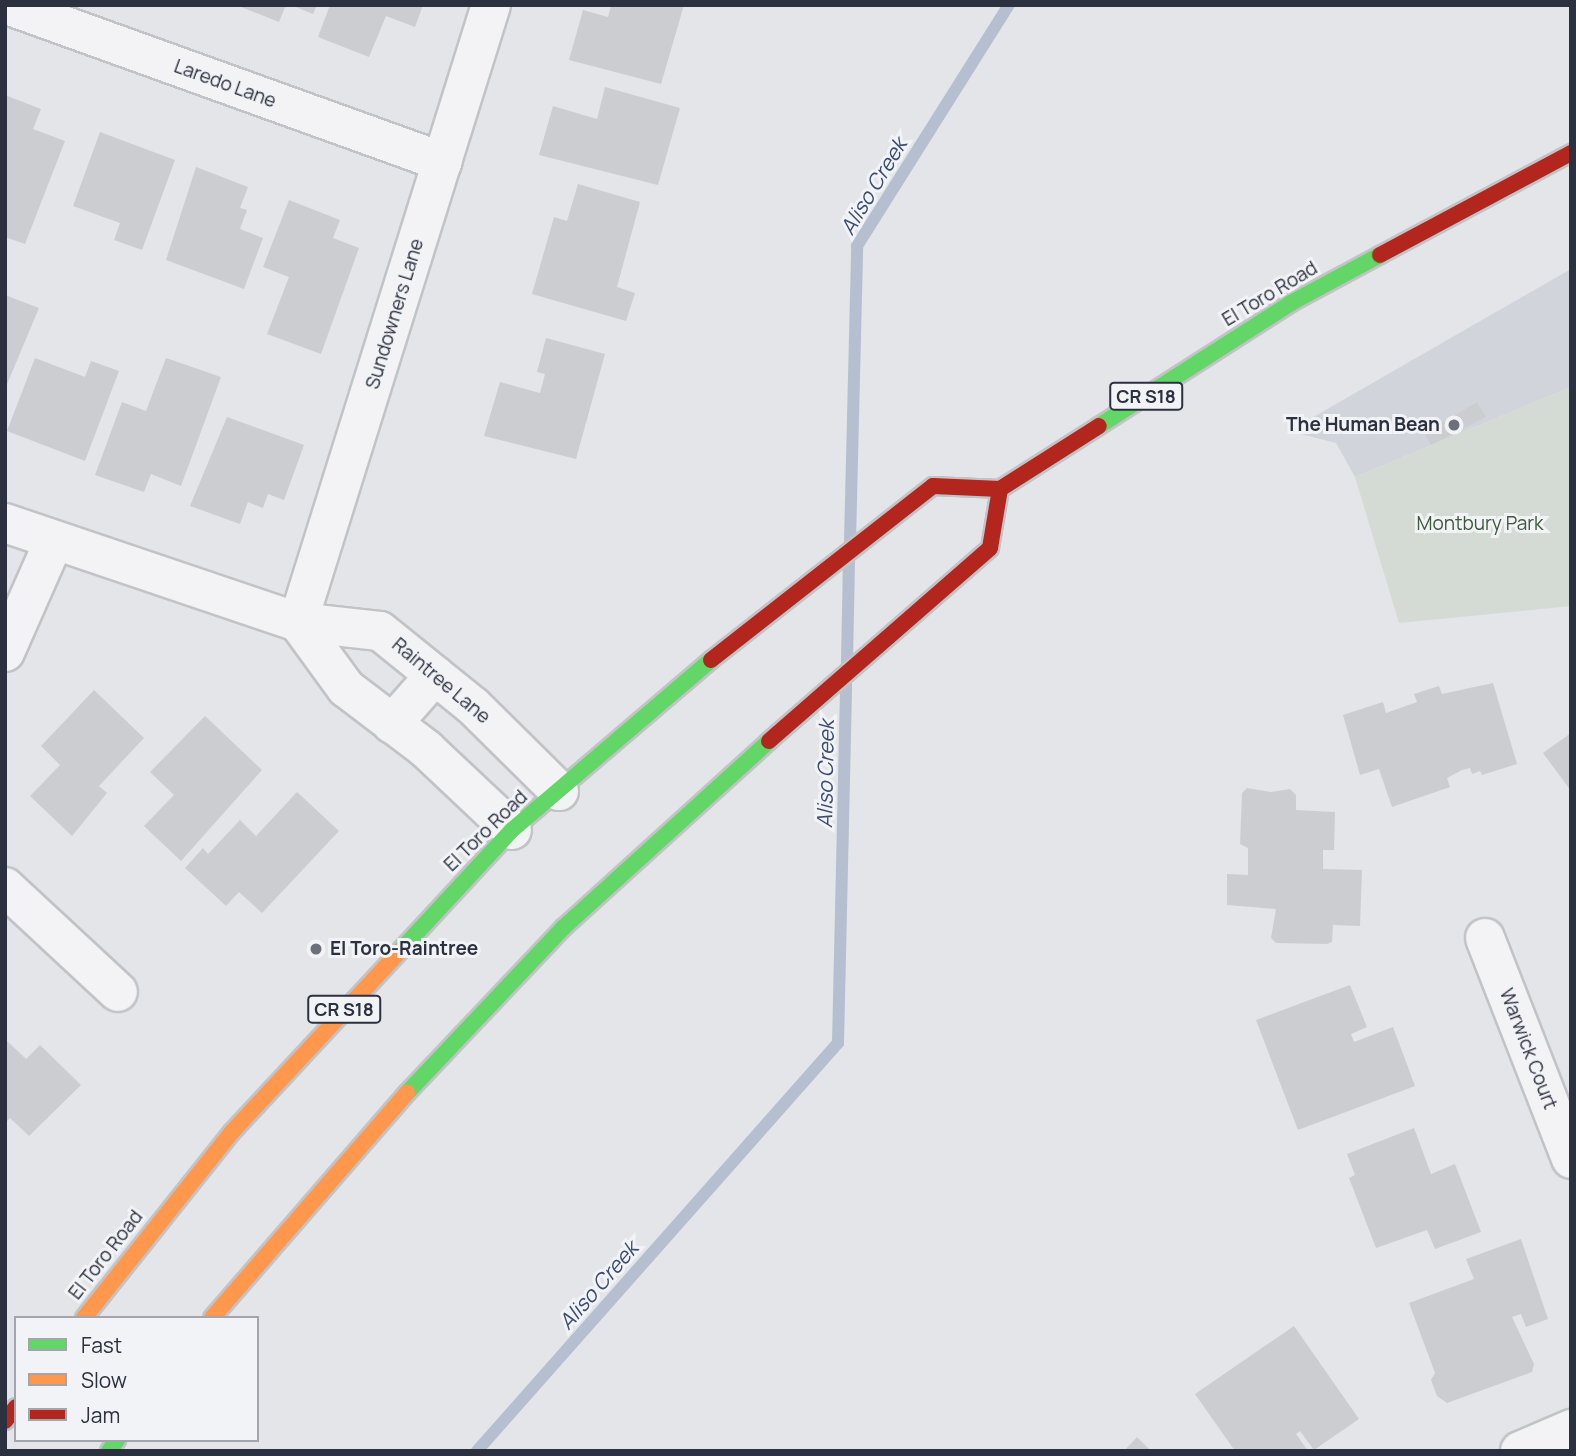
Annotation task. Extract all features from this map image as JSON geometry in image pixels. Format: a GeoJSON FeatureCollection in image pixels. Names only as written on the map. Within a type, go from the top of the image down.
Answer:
{"type":"FeatureCollection","features":[{"type":"Feature","properties":{"kind":"main road","name":"El Toro Road"},"geometry":{"type":"LineString","coordinates":[[86,1316],[239,1123],[512,831],[736,639],[933,486],[1000,489],[1291,303],[1571,153]]}},
{"type":"Feature","properties":{"kind":"main road"},"geometry":{"type":"LineString","coordinates":[[214,1316],[370,1132],[563,928],[748,758],[939,597],[990,548],[1000,489]]}},
{"type":"Feature","properties":{"kind":"street","name":"Laredo Lane"},"geometry":{"type":"LineString","coordinates":[[7,5],[443,162]]}},
{"type":"Feature","properties":{"kind":"street","name":"Sundowners Lane"},"geometry":{"type":"LineString","coordinates":[[298,622],[491,5]]}},
{"type":"Feature","properties":{"kind":"street","name":"Raintree Lane"},"geometry":{"type":"LineString","coordinates":[[5,523],[298,622],[380,631],[473,705],[559,791]]}},
{"type":"Feature","properties":{"kind":"street"},"geometry":{"type":"LineString","coordinates":[[5,652],[54,541]]}},
{"type":"Feature","properties":{"kind":"street"},"geometry":{"type":"LineString","coordinates":[[298,622],[346,688],[393,724],[512,831]]}},
{"type":"Feature","properties":{"kind":"street"},"geometry":{"type":"LineString","coordinates":[[393,724],[435,675]]}},
{"type":"Feature","properties":{"kind":"street"},"geometry":{"type":"LineString","coordinates":[[5,887],[118,992]]}},
{"type":"Feature","properties":{"kind":"street","name":"Warwick Court"},"geometry":{"type":"LineString","coordinates":[[1485,938],[1571,1159]]}},
{"type":"Feature","properties":{"kind":"street"},"geometry":{"type":"LineString","coordinates":[[1520,1451],[1571,1429]]}},
{"type":"Feature","properties":{"kind":"shaded area"},"geometry":{"type":"Polygon","coordinates":[[[1571,269],[1571,387],[1355,477],[1336,443],[1289,431],[1571,269]]]}},
{"type":"Feature","properties":{"kind":"green space","name":"Montbury Park"},"geometry":{"type":"Polygon","coordinates":[[[1571,387],[1571,606],[1399,623],[1355,477],[1571,387]]]}},
{"type":"Feature","properties":{"kind":"building"},"geometry":{"type":"Polygon","coordinates":[[[236,5],[286,5],[279,22],[236,5]]]}},
{"type":"Feature","properties":{"kind":"building"},"geometry":{"type":"Polygon","coordinates":[[[291,5],[317,5],[313,14],[291,5]]]}},
{"type":"Feature","properties":{"kind":"building"},"geometry":{"type":"Polygon","coordinates":[[[330,5],[423,5],[415,27],[386,16],[369,57],[318,37],[330,5]]]}},
{"type":"Feature","properties":{"kind":"building"},"geometry":{"type":"Polygon","coordinates":[[[611,5],[684,5],[661,84],[569,60],[583,10],[608,17],[611,5]]]}},
{"type":"Feature","properties":{"kind":"building"},"geometry":{"type":"Polygon","coordinates":[[[605,87],[680,108],[658,185],[539,155],[553,106],[597,119],[605,87]]]}},
{"type":"Feature","properties":{"kind":"building"},"geometry":{"type":"Polygon","coordinates":[[[5,95],[41,109],[33,129],[65,141],[25,244],[5,237],[5,95]]]}},
{"type":"Feature","properties":{"kind":"building"},"geometry":{"type":"Polygon","coordinates":[[[100,132],[175,160],[142,250],[114,240],[120,223],[73,206],[100,132]]]}},
{"type":"Feature","properties":{"kind":"building"},"geometry":{"type":"Polygon","coordinates":[[[196,167],[248,187],[240,208],[247,210],[240,229],[263,238],[244,289],[166,260],[196,167]]]}},
{"type":"Feature","properties":{"kind":"building"},"geometry":{"type":"Polygon","coordinates":[[[578,184],[640,202],[617,287],[635,293],[626,321],[532,294],[554,217],[567,221],[578,184]]]}},
{"type":"Feature","properties":{"kind":"building"},"geometry":{"type":"Polygon","coordinates":[[[289,200],[340,220],[333,238],[359,248],[321,354],[267,334],[289,277],[263,267],[289,200]]]}},
{"type":"Feature","properties":{"kind":"building"},"geometry":{"type":"Polygon","coordinates":[[[5,295],[39,308],[5,389],[5,295]]]}},
{"type":"Feature","properties":{"kind":"building"},"geometry":{"type":"Polygon","coordinates":[[[546,338],[605,354],[576,459],[484,436],[500,382],[540,393],[545,374],[537,372],[546,338]]]}},
{"type":"Feature","properties":{"kind":"building"},"geometry":{"type":"Polygon","coordinates":[[[35,358],[85,377],[91,361],[119,371],[85,461],[7,431],[35,358]]]}},
{"type":"Feature","properties":{"kind":"building"},"geometry":{"type":"Polygon","coordinates":[[[166,358],[221,377],[181,486],[151,474],[144,492],[95,475],[122,402],[146,411],[166,358]]]}},
{"type":"Feature","properties":{"kind":"building","name":"The Human Bean"},"geometry":{"type":"Polygon","coordinates":[[[1477,402],[1486,417],[1431,445],[1424,433],[1477,402]]]}},
{"type":"Feature","properties":{"kind":"building"},"geometry":{"type":"Polygon","coordinates":[[[227,417],[304,445],[284,500],[268,494],[263,508],[248,502],[240,524],[190,506],[227,417]]]}},
{"type":"Feature","properties":{"kind":"building"},"geometry":{"type":"Polygon","coordinates":[[[1493,683],[1517,764],[1482,775],[1480,771],[1472,774],[1470,768],[1462,770],[1447,778],[1450,787],[1392,807],[1379,769],[1360,775],[1343,715],[1383,702],[1386,713],[1417,702],[1414,694],[1439,686],[1442,694],[1493,683]]]}},
{"type":"Feature","properties":{"kind":"building"},"geometry":{"type":"Polygon","coordinates":[[[94,690],[144,738],[99,786],[107,793],[72,836],[30,796],[60,765],[41,746],[94,690]]]}},
{"type":"Feature","properties":{"kind":"building"},"geometry":{"type":"Polygon","coordinates":[[[205,716],[262,770],[181,861],[144,826],[174,795],[150,772],[205,716]]]}},
{"type":"Feature","properties":{"kind":"building"},"geometry":{"type":"Polygon","coordinates":[[[1571,733],[1571,791],[1543,753],[1571,733]]]}},
{"type":"Feature","properties":{"kind":"building"},"geometry":{"type":"Polygon","coordinates":[[[1247,788],[1271,792],[1290,789],[1296,795],[1296,810],[1335,812],[1334,850],[1323,850],[1323,869],[1362,870],[1360,926],[1333,925],[1332,942],[1327,944],[1276,943],[1271,938],[1276,909],[1227,905],[1227,874],[1248,875],[1248,848],[1240,844],[1242,793],[1247,788]]]}},
{"type":"Feature","properties":{"kind":"building"},"geometry":{"type":"Polygon","coordinates":[[[297,792],[339,831],[262,913],[239,892],[226,906],[185,868],[203,848],[208,854],[240,820],[256,836],[297,792]]]}},
{"type":"Feature","properties":{"kind":"building"},"geometry":{"type":"Polygon","coordinates":[[[1350,985],[1367,1027],[1351,1034],[1354,1042],[1393,1027],[1415,1086],[1298,1130],[1256,1020],[1350,985]]]}},
{"type":"Feature","properties":{"kind":"building"},"geometry":{"type":"Polygon","coordinates":[[[5,1039],[26,1059],[40,1045],[81,1085],[29,1136],[10,1118],[5,1123],[5,1039]]]}},
{"type":"Feature","properties":{"kind":"building"},"geometry":{"type":"Polygon","coordinates":[[[1414,1128],[1431,1174],[1455,1164],[1481,1232],[1435,1249],[1427,1230],[1376,1248],[1349,1178],[1355,1175],[1347,1154],[1414,1128]]]}},
{"type":"Feature","properties":{"kind":"building"},"geometry":{"type":"Polygon","coordinates":[[[1521,1239],[1548,1319],[1526,1327],[1521,1314],[1512,1317],[1534,1364],[1532,1372],[1447,1403],[1437,1396],[1431,1380],[1435,1373],[1409,1303],[1474,1279],[1466,1259],[1521,1239]]]}},
{"type":"Feature","properties":{"kind":"building"},"geometry":{"type":"Polygon","coordinates":[[[1294,1326],[1359,1419],[1314,1450],[1300,1431],[1296,1434],[1308,1451],[1235,1451],[1195,1394],[1294,1326]]]}},
{"type":"Feature","properties":{"kind":"building"},"geometry":{"type":"Polygon","coordinates":[[[1137,1437],[1151,1451],[1124,1451],[1137,1437]]]}},
{"type":"Feature","properties":{"kind":"waterway","name":"Aliso Creek"},"geometry":{"type":"LineString","coordinates":[[850,541],[857,246],[1009,5]]}},
{"type":"Feature","properties":{"kind":"waterway","name":"Aliso Creek"},"geometry":{"type":"LineString","coordinates":[[847,663],[849,559]]}},
{"type":"Feature","properties":{"kind":"waterway","name":"Aliso Creek"},"geometry":{"type":"LineString","coordinates":[[477,1451],[838,1043],[846,685]]}},
{"type":"Feature","properties":{"kind":"traffic: fast"},"geometry":{"type":"LineString","coordinates":[[1099,426],[1291,303],[1380,255]]}},
{"type":"Feature","properties":{"kind":"traffic: fast"},"geometry":{"type":"LineString","coordinates":[[400,951],[512,830],[711,660]]}},
{"type":"Feature","properties":{"kind":"traffic: fast"},"geometry":{"type":"LineString","coordinates":[[407,1093],[563,928],[769,741]]}},
{"type":"Feature","properties":{"kind":"traffic: fast"},"geometry":{"type":"LineString","coordinates":[[109,1451],[116,1442]]}},
{"type":"Feature","properties":{"kind":"traffic: slow"},"geometry":{"type":"LineString","coordinates":[[86,1316],[231,1133],[400,951]]}},
{"type":"Feature","properties":{"kind":"traffic: slow"},"geometry":{"type":"LineString","coordinates":[[214,1316],[407,1093]]}},
{"type":"Feature","properties":{"kind":"traffic: jam"},"geometry":{"type":"LineString","coordinates":[[1380,255],[1571,153]]}},
{"type":"Feature","properties":{"kind":"traffic: jam"},"geometry":{"type":"LineString","coordinates":[[711,660],[933,486],[1000,489],[1099,426]]}},
{"type":"Feature","properties":{"kind":"traffic: jam"},"geometry":{"type":"LineString","coordinates":[[769,741],[990,548],[1000,489]]}},
{"type":"Feature","properties":{"kind":"traffic: jam"},"geometry":{"type":"LineString","coordinates":[[5,1421],[14,1410]]}},
{"type":"Feature","properties":{"kind":"place","name":"The Human Bean"},"geometry":{"type":"Point","coordinates":[1454,425]}},
{"type":"Feature","properties":{"kind":"place","name":"El Toro-Raintree"},"geometry":{"type":"Point","coordinates":[316,949]}}]}
